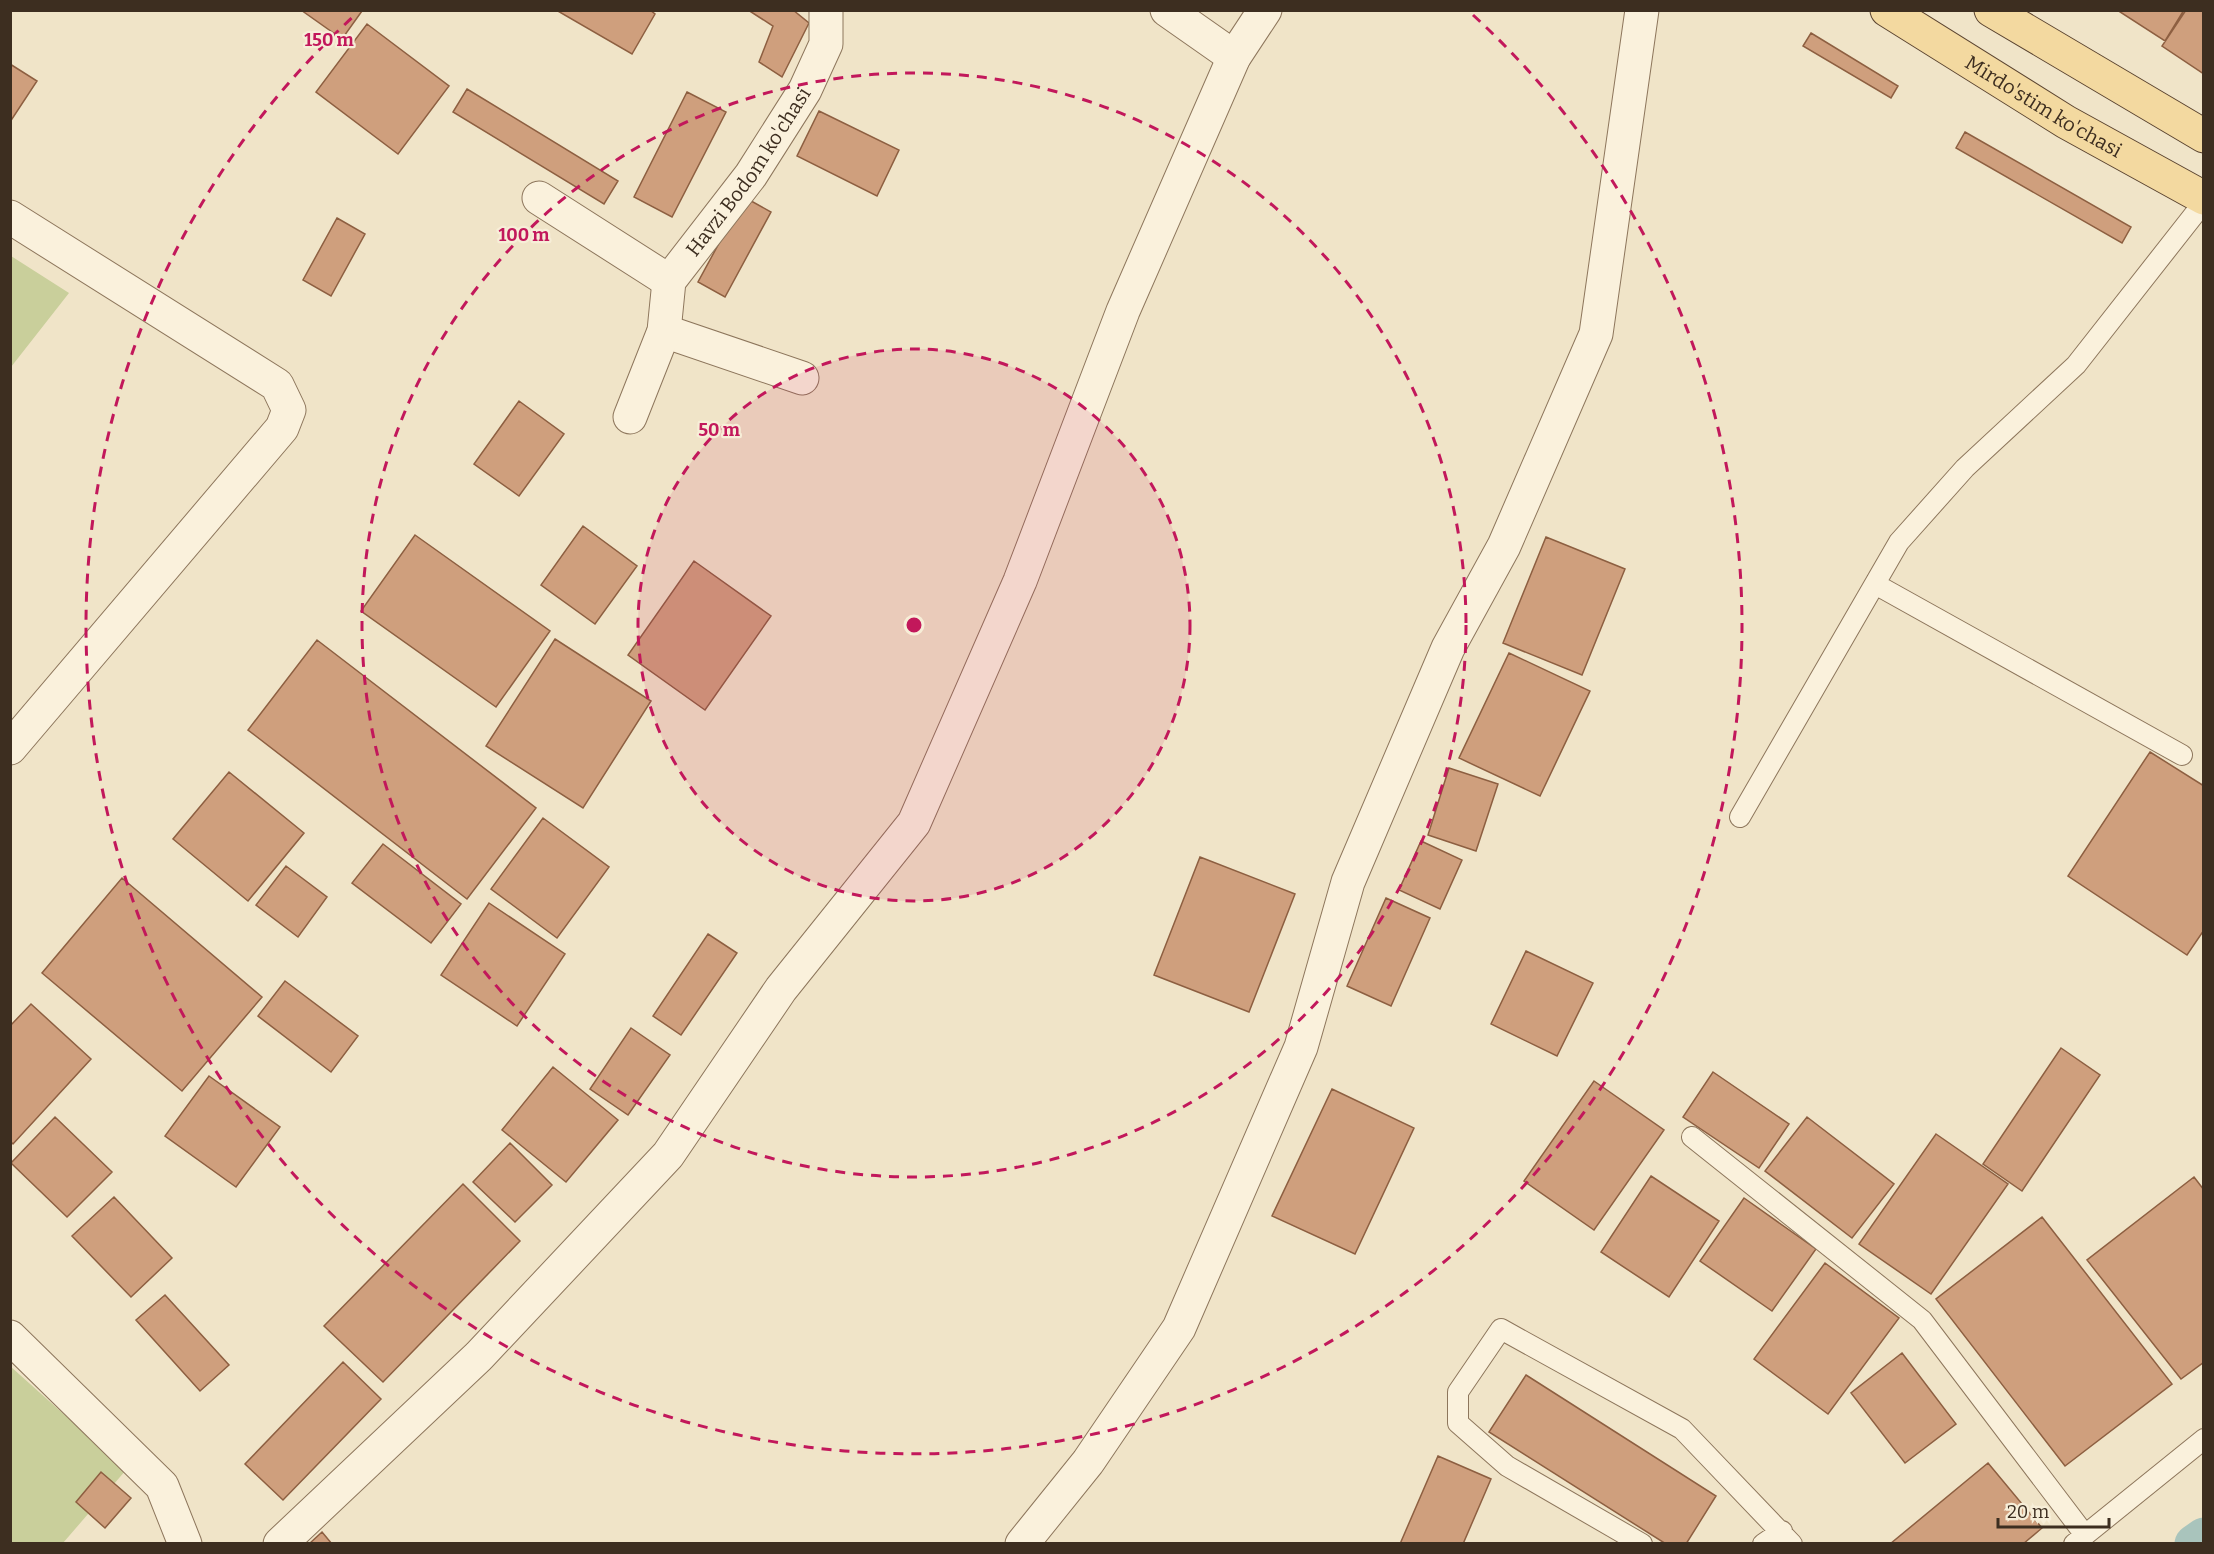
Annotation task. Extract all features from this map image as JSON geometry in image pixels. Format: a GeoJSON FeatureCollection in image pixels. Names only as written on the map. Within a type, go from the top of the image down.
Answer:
{"type":"FeatureCollection","features":[{"type":"Feature","properties":{"kind":"main road","name":"Mirdo'stim ko'chasi"},"geometry":{"type":"LineString","coordinates":[[1887,10],[2066,122],[2204,200]]}},
{"type":"Feature","properties":{"kind":"main road"},"geometry":{"type":"LineString","coordinates":[[1991,10],[2204,136]]}},
{"type":"Feature","properties":{"kind":"street","name":"Havzi Bodom ko'chasi"},"geometry":{"type":"LineString","coordinates":[[669,281],[751,175],[805,90],[826,44],[826,10]]}},
{"type":"Feature","properties":{"kind":"street"},"geometry":{"type":"LineString","coordinates":[[1167,10],[1234,57]]}},
{"type":"Feature","properties":{"kind":"street"},"geometry":{"type":"LineString","coordinates":[[280,1544],[479,1356],[668,1155],[781,989],[914,823],[1020,581],[1123,311],[1234,57],[1265,10]]}},
{"type":"Feature","properties":{"kind":"street"},"geometry":{"type":"LineString","coordinates":[[1022,1544],[1088,1462],[1179,1328],[1301,1047],[1348,882],[1448,648],[1504,546],[1596,334],[1642,10]]}},
{"type":"Feature","properties":{"kind":"street"},"geometry":{"type":"LineString","coordinates":[[539,198],[669,281],[664,331],[630,417]]}},
{"type":"Feature","properties":{"kind":"street"},"geometry":{"type":"LineString","coordinates":[[10,218],[277,385],[289,410],[282,428],[10,748]]}},
{"type":"Feature","properties":{"kind":"street"},"geometry":{"type":"LineString","coordinates":[[664,331],[802,378]]}},
{"type":"Feature","properties":{"kind":"street"},"geometry":{"type":"LineString","coordinates":[[10,1337],[162,1486],[185,1544]]}},
{"type":"Feature","properties":{"kind":"lane"},"geometry":{"type":"LineString","coordinates":[[1740,817],[1899,542],[1965,468],[2076,365],[2204,200]]}},
{"type":"Feature","properties":{"kind":"lane"},"geometry":{"type":"LineString","coordinates":[[1875,584],[2182,755]]}},
{"type":"Feature","properties":{"kind":"lane"},"geometry":{"type":"LineString","coordinates":[[1692,1137],[1922,1320],[2080,1539],[2204,1439]]}},
{"type":"Feature","properties":{"kind":"lane"},"geometry":{"type":"LineString","coordinates":[[1642,1544],[1507,1466],[1458,1423],[1458,1392],[1501,1329],[1682,1429],[1787,1537],[1763,1544]]}},
{"type":"Feature","properties":{"kind":"green space"},"geometry":{"type":"Polygon","coordinates":[[[11,256],[69,293],[11,367],[11,256]]]}},
{"type":"Feature","properties":{"kind":"green space"},"geometry":{"type":"Polygon","coordinates":[[[10,1366],[126,1470],[63,1543],[11,1543],[10,1366]]]}},
{"type":"Feature","properties":{"kind":"building"},"geometry":{"type":"Polygon","coordinates":[[[301,10],[362,10],[362,11],[342,39],[301,10]]]}},
{"type":"Feature","properties":{"kind":"building"},"geometry":{"type":"Polygon","coordinates":[[[556,10],[650,10],[655,14],[632,54],[556,10]]]}},
{"type":"Feature","properties":{"kind":"building"},"geometry":{"type":"Polygon","coordinates":[[[748,10],[793,10],[809,23],[782,77],[759,62],[773,26],[748,10]]]}},
{"type":"Feature","properties":{"kind":"building"},"geometry":{"type":"Polygon","coordinates":[[[2117,10],[2184,10],[2165,41],[2117,10]]]}},
{"type":"Feature","properties":{"kind":"building"},"geometry":{"type":"Polygon","coordinates":[[[2186,10],[2204,10],[2204,74],[2162,46],[2186,10]]]}},
{"type":"Feature","properties":{"kind":"building"},"geometry":{"type":"Polygon","coordinates":[[[367,24],[449,86],[398,154],[316,92],[367,24]]]}},
{"type":"Feature","properties":{"kind":"building"},"geometry":{"type":"Polygon","coordinates":[[[1811,33],[1898,86],[1891,98],[1803,46],[1811,33]]]}},
{"type":"Feature","properties":{"kind":"building"},"geometry":{"type":"Polygon","coordinates":[[[10,64],[37,81],[10,122],[10,64]]]}},
{"type":"Feature","properties":{"kind":"building"},"geometry":{"type":"Polygon","coordinates":[[[467,89],[618,181],[604,204],[453,112],[467,89]]]}},
{"type":"Feature","properties":{"kind":"building"},"geometry":{"type":"Polygon","coordinates":[[[687,92],[726,112],[672,217],[634,197],[687,92]]]}},
{"type":"Feature","properties":{"kind":"building"},"geometry":{"type":"Polygon","coordinates":[[[819,111],[899,150],[877,196],[797,156],[819,111]]]}},
{"type":"Feature","properties":{"kind":"building"},"geometry":{"type":"Polygon","coordinates":[[[1965,132],[2131,227],[2122,243],[1956,148],[1965,132]]]}},
{"type":"Feature","properties":{"kind":"building"},"geometry":{"type":"Polygon","coordinates":[[[744,197],[771,212],[725,297],[698,282],[744,197]]]}},
{"type":"Feature","properties":{"kind":"building"},"geometry":{"type":"Polygon","coordinates":[[[337,218],[365,234],[331,296],[303,280],[337,218]]]}},
{"type":"Feature","properties":{"kind":"building"},"geometry":{"type":"Polygon","coordinates":[[[519,401],[564,434],[519,496],[474,464],[519,401]]]}},
{"type":"Feature","properties":{"kind":"building"},"geometry":{"type":"Polygon","coordinates":[[[583,526],[637,566],[595,624],[541,585],[583,526]]]}},
{"type":"Feature","properties":{"kind":"building"},"geometry":{"type":"Polygon","coordinates":[[[415,535],[550,631],[496,707],[361,611],[415,535]]]}},
{"type":"Feature","properties":{"kind":"building"},"geometry":{"type":"Polygon","coordinates":[[[1546,537],[1625,569],[1582,675],[1503,643],[1546,537]]]}},
{"type":"Feature","properties":{"kind":"building"},"geometry":{"type":"Polygon","coordinates":[[[694,561],[771,616],[705,710],[628,655],[694,561]]]}},
{"type":"Feature","properties":{"kind":"building"},"geometry":{"type":"Polygon","coordinates":[[[555,639],[651,701],[583,808],[486,746],[555,639]]]}},
{"type":"Feature","properties":{"kind":"building"},"geometry":{"type":"Polygon","coordinates":[[[317,640],[536,808],[467,899],[248,730],[317,640]]]}},
{"type":"Feature","properties":{"kind":"building"},"geometry":{"type":"Polygon","coordinates":[[[1509,653],[1590,691],[1540,796],[1459,758],[1509,653]]]}},
{"type":"Feature","properties":{"kind":"building"},"geometry":{"type":"Polygon","coordinates":[[[2150,752],[2204,786],[2204,930],[2187,955],[2068,876],[2150,752]]]}},
{"type":"Feature","properties":{"kind":"building"},"geometry":{"type":"Polygon","coordinates":[[[1449,768],[1498,784],[1476,851],[1428,835],[1449,768]]]}},
{"type":"Feature","properties":{"kind":"building"},"geometry":{"type":"Polygon","coordinates":[[[229,772],[304,833],[248,901],[173,839],[229,772]]]}},
{"type":"Feature","properties":{"kind":"building"},"geometry":{"type":"Polygon","coordinates":[[[543,818],[609,867],[557,938],[491,889],[543,818]]]}},
{"type":"Feature","properties":{"kind":"building"},"geometry":{"type":"Polygon","coordinates":[[[1421,841],[1462,860],[1440,909],[1399,890],[1421,841]]]}},
{"type":"Feature","properties":{"kind":"building"},"geometry":{"type":"Polygon","coordinates":[[[383,844],[461,904],[431,943],[352,883],[383,844]]]}},
{"type":"Feature","properties":{"kind":"building"},"geometry":{"type":"Polygon","coordinates":[[[1200,857],[1295,894],[1249,1012],[1154,975],[1200,857]]]}},
{"type":"Feature","properties":{"kind":"building"},"geometry":{"type":"Polygon","coordinates":[[[286,866],[327,897],[298,937],[256,905],[286,866]]]}},
{"type":"Feature","properties":{"kind":"building"},"geometry":{"type":"Polygon","coordinates":[[[122,878],[262,997],[182,1091],[42,973],[122,878]]]}},
{"type":"Feature","properties":{"kind":"building"},"geometry":{"type":"Polygon","coordinates":[[[1386,898],[1430,918],[1391,1006],[1347,986],[1386,898]]]}},
{"type":"Feature","properties":{"kind":"building"},"geometry":{"type":"Polygon","coordinates":[[[489,903],[565,954],[517,1026],[441,975],[489,903]]]}},
{"type":"Feature","properties":{"kind":"building"},"geometry":{"type":"Polygon","coordinates":[[[708,934],[737,953],[681,1035],[653,1016],[708,934]]]}},
{"type":"Feature","properties":{"kind":"building"},"geometry":{"type":"Polygon","coordinates":[[[1526,951],[1593,983],[1557,1056],[1491,1024],[1526,951]]]}},
{"type":"Feature","properties":{"kind":"building"},"geometry":{"type":"Polygon","coordinates":[[[285,981],[358,1036],[331,1072],[258,1016],[285,981]]]}},
{"type":"Feature","properties":{"kind":"building"},"geometry":{"type":"Polygon","coordinates":[[[31,1004],[91,1059],[13,1144],[10,1141],[10,1026],[31,1004]]]}},
{"type":"Feature","properties":{"kind":"building"},"geometry":{"type":"Polygon","coordinates":[[[631,1028],[670,1055],[628,1115],[590,1089],[631,1028]]]}},
{"type":"Feature","properties":{"kind":"building"},"geometry":{"type":"Polygon","coordinates":[[[2061,1048],[2100,1075],[2022,1191],[1983,1164],[2061,1048]]]}},
{"type":"Feature","properties":{"kind":"building"},"geometry":{"type":"Polygon","coordinates":[[[553,1067],[618,1120],[566,1182],[502,1130],[553,1067]]]}},
{"type":"Feature","properties":{"kind":"building"},"geometry":{"type":"Polygon","coordinates":[[[1713,1072],[1789,1124],[1759,1168],[1683,1117],[1713,1072]]]}},
{"type":"Feature","properties":{"kind":"building"},"geometry":{"type":"Polygon","coordinates":[[[209,1076],[280,1127],[236,1187],[165,1136],[209,1076]]]}},
{"type":"Feature","properties":{"kind":"building"},"geometry":{"type":"Polygon","coordinates":[[[1594,1081],[1664,1130],[1594,1230],[1524,1181],[1594,1081]]]}},
{"type":"Feature","properties":{"kind":"building"},"geometry":{"type":"Polygon","coordinates":[[[1332,1089],[1414,1128],[1355,1254],[1272,1216],[1332,1089]]]}},
{"type":"Feature","properties":{"kind":"building"},"geometry":{"type":"Polygon","coordinates":[[[55,1117],[112,1172],[67,1217],[11,1163],[55,1117]]]}},
{"type":"Feature","properties":{"kind":"building"},"geometry":{"type":"Polygon","coordinates":[[[1807,1117],[1894,1184],[1852,1238],[1765,1171],[1807,1117]]]}},
{"type":"Feature","properties":{"kind":"building"},"geometry":{"type":"Polygon","coordinates":[[[1936,1134],[2008,1184],[1931,1294],[1859,1244],[1936,1134]]]}},
{"type":"Feature","properties":{"kind":"building"},"geometry":{"type":"Polygon","coordinates":[[[510,1143],[552,1185],[515,1222],[473,1182],[510,1143]]]}},
{"type":"Feature","properties":{"kind":"building"},"geometry":{"type":"Polygon","coordinates":[[[1651,1176],[1719,1221],[1669,1297],[1601,1252],[1651,1176]]]}},
{"type":"Feature","properties":{"kind":"building"},"geometry":{"type":"Polygon","coordinates":[[[2194,1177],[2204,1190],[2204,1362],[2181,1379],[2087,1260],[2194,1177]]]}},
{"type":"Feature","properties":{"kind":"building"},"geometry":{"type":"Polygon","coordinates":[[[463,1184],[520,1241],[383,1382],[324,1326],[463,1184]]]}},
{"type":"Feature","properties":{"kind":"building"},"geometry":{"type":"Polygon","coordinates":[[[114,1197],[172,1258],[131,1297],[72,1236],[114,1197]]]}},
{"type":"Feature","properties":{"kind":"building"},"geometry":{"type":"Polygon","coordinates":[[[1744,1198],[1816,1249],[1772,1311],[1700,1261],[1744,1198]]]}},
{"type":"Feature","properties":{"kind":"building"},"geometry":{"type":"Polygon","coordinates":[[[2042,1217],[2172,1384],[2065,1466],[1936,1299],[2042,1217]]]}},
{"type":"Feature","properties":{"kind":"building"},"geometry":{"type":"Polygon","coordinates":[[[1825,1263],[1899,1318],[1828,1414],[1754,1359],[1825,1263]]]}},
{"type":"Feature","properties":{"kind":"building"},"geometry":{"type":"Polygon","coordinates":[[[165,1295],[229,1365],[200,1391],[136,1320],[165,1295]]]}},
{"type":"Feature","properties":{"kind":"building"},"geometry":{"type":"Polygon","coordinates":[[[1902,1353],[1956,1424],[1905,1463],[1851,1393],[1902,1353]]]}},
{"type":"Feature","properties":{"kind":"building"},"geometry":{"type":"Polygon","coordinates":[[[343,1362],[381,1399],[283,1500],[245,1464],[343,1362]]]}},
{"type":"Feature","properties":{"kind":"building"},"geometry":{"type":"Polygon","coordinates":[[[1526,1375],[1716,1496],[1686,1544],[1666,1544],[1489,1432],[1526,1375]]]}},
{"type":"Feature","properties":{"kind":"building"},"geometry":{"type":"Polygon","coordinates":[[[1438,1456],[1491,1479],[1463,1544],[1400,1544],[1438,1456]]]}},
{"type":"Feature","properties":{"kind":"building"},"geometry":{"type":"Polygon","coordinates":[[[1988,1463],[2042,1528],[2023,1544],[1890,1544],[1988,1463]]]}},
{"type":"Feature","properties":{"kind":"building"},"geometry":{"type":"Polygon","coordinates":[[[101,1472],[131,1498],[105,1528],[76,1502],[101,1472]]]}},
{"type":"Feature","properties":{"kind":"building"},"geometry":{"type":"Polygon","coordinates":[[[322,1532],[332,1544],[309,1544],[322,1532]]]}},
{"type":"Feature","properties":{"kind":"waterway"},"geometry":{"type":"LineString","coordinates":[[2194,1544],[2204,1537]]}}]}
